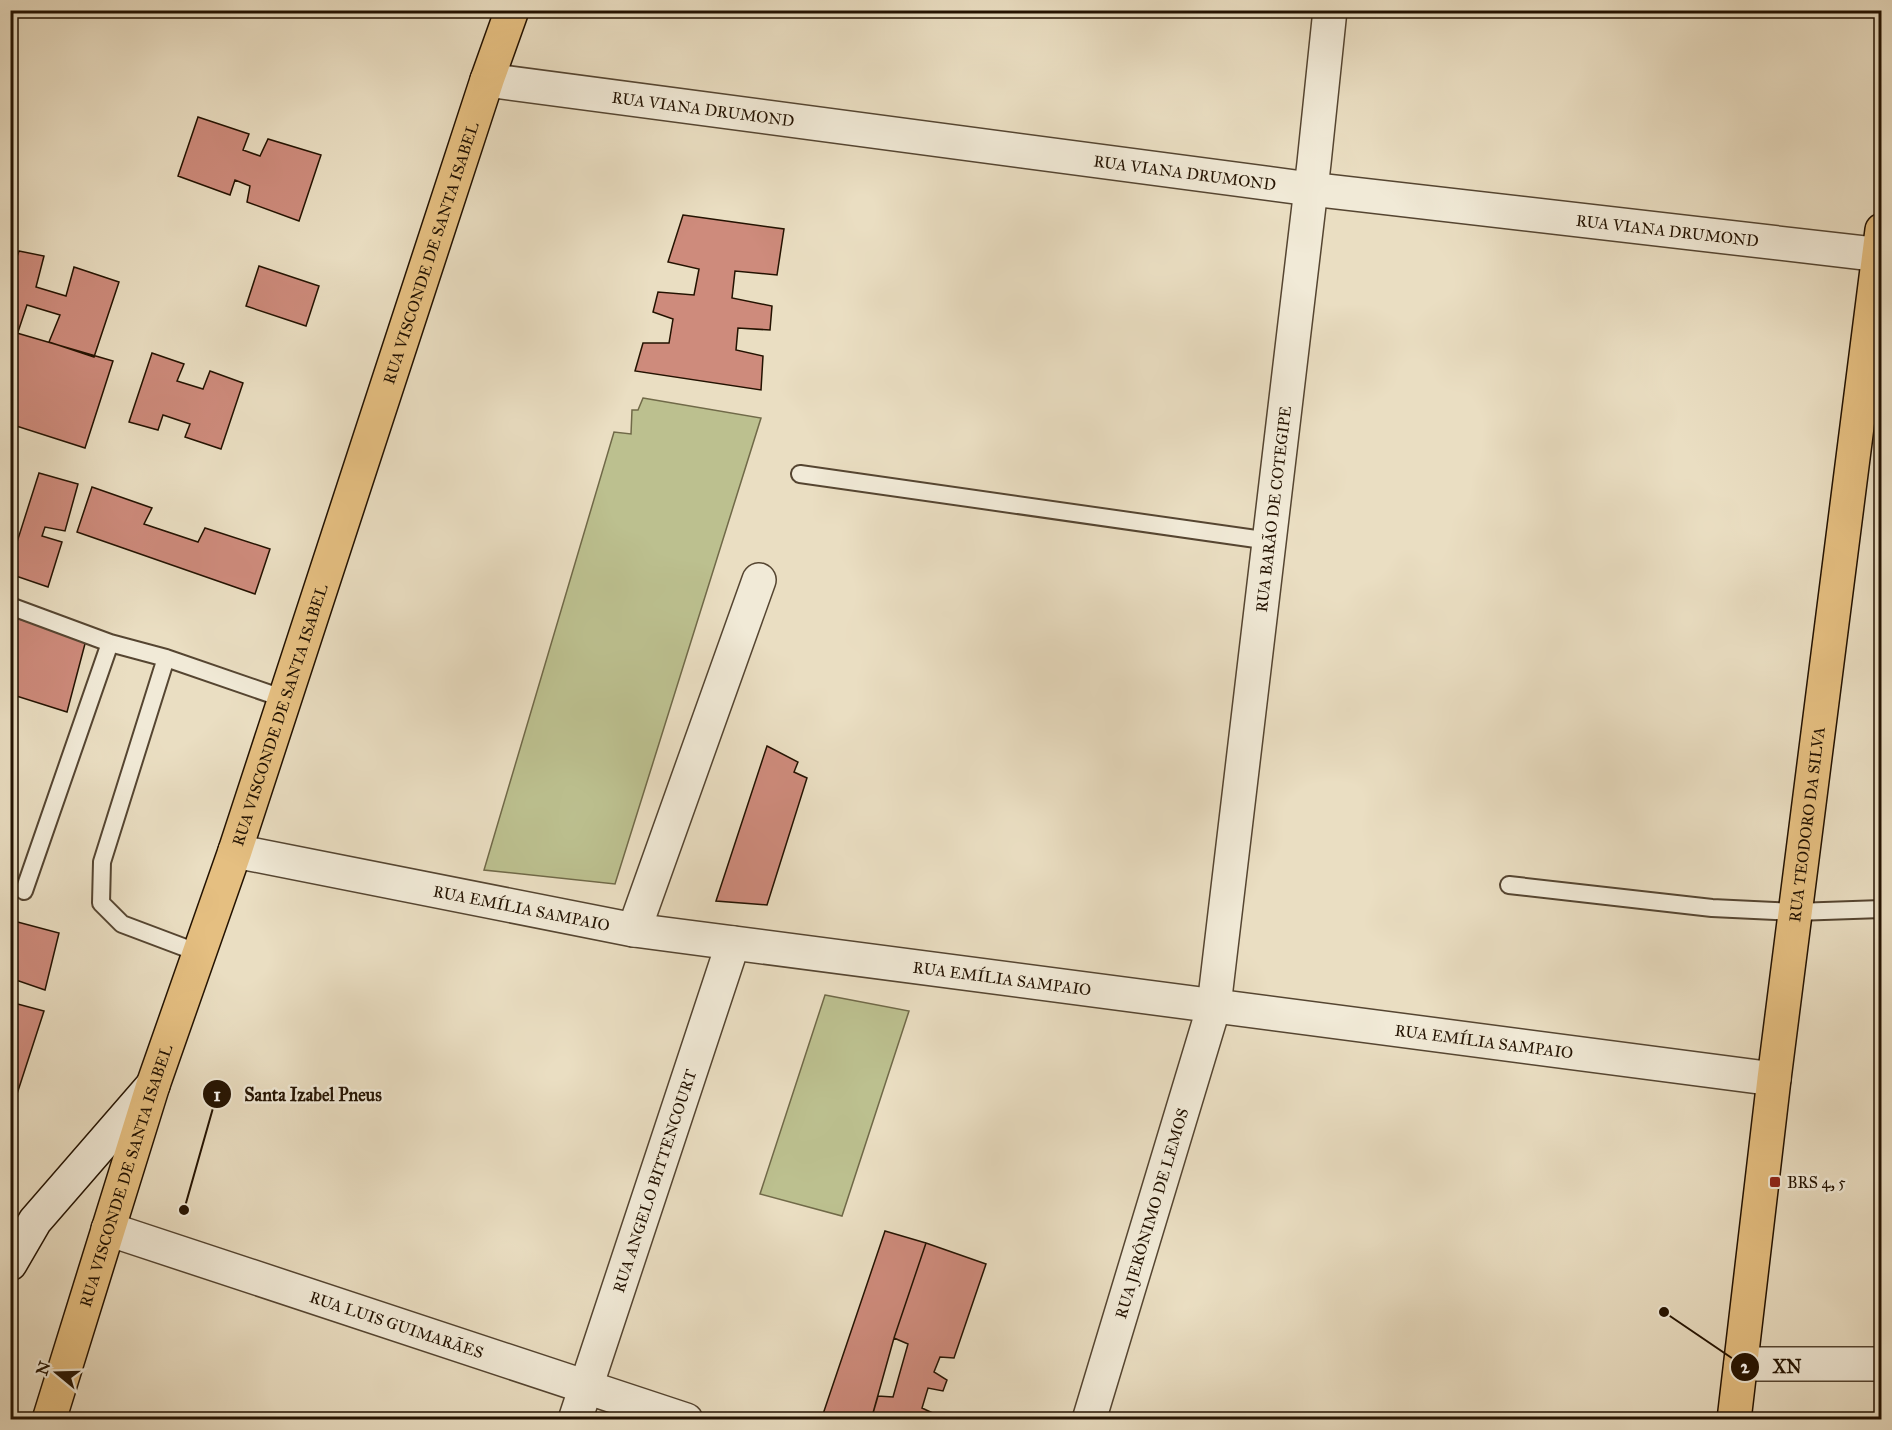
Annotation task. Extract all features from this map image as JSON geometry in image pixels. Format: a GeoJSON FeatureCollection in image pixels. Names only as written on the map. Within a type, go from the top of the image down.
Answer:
{"type":"FeatureCollection","features":[{"type":"Feature","properties":{"kind":"main road","name":"RUA VISCONDE DE SANTA ISABEL"},"geometry":{"type":"LineString","coordinates":[[49,1419],[153,1085],[235,851],[487,80],[512,10]]}},
{"type":"Feature","properties":{"kind":"main road","name":"RUA TEODORO DA SILVA"},"geometry":{"type":"LineString","coordinates":[[1734,1419],[1774,1079],[1880,246]]}},
{"type":"Feature","properties":{"kind":"street","name":"RUA BARÃO DE COTEGIPE"},"geometry":{"type":"LineString","coordinates":[[1214,1006],[1270,541],[1330,10]]}},
{"type":"Feature","properties":{"kind":"street","name":"RUA VIANA DRUMOND"},"geometry":{"type":"LineString","coordinates":[[487,80],[1310,189],[1880,246]]}},
{"type":"Feature","properties":{"kind":"street"},"geometry":{"type":"LineString","coordinates":[[634,930],[759,580]]}},
{"type":"Feature","properties":{"kind":"street","name":"RUA EMÍLIA SAMPAIO"},"geometry":{"type":"LineString","coordinates":[[235,851],[634,930],[1774,1079]]}},
{"type":"Feature","properties":{"kind":"street","name":"RUA ANGELO BITTENCOURT"},"geometry":{"type":"LineString","coordinates":[[575,1419],[733,943]]}},
{"type":"Feature","properties":{"kind":"street","name":"RUA JERÔNIMO DE LEMOS"},"geometry":{"type":"LineString","coordinates":[[1089,1419],[1214,1006]]}},
{"type":"Feature","properties":{"kind":"street"},"geometry":{"type":"LineString","coordinates":[[10,1264],[35,1221],[153,1085]]}},
{"type":"Feature","properties":{"kind":"street","name":"RUA LUIS GUIMARÃES"},"geometry":{"type":"LineString","coordinates":[[108,1229],[686,1419]]}},
{"type":"Feature","properties":{"kind":"street"},"geometry":{"type":"LineString","coordinates":[[1741,1364],[1881,1364]]}},
{"type":"Feature","properties":{"kind":"lane"},"geometry":{"type":"LineString","coordinates":[[800,474],[1270,541]]}},
{"type":"Feature","properties":{"kind":"lane"},"geometry":{"type":"LineString","coordinates":[[10,606],[110,643],[166,658],[285,699]]}},
{"type":"Feature","properties":{"kind":"lane"},"geometry":{"type":"LineString","coordinates":[[24,891],[110,643]]}},
{"type":"Feature","properties":{"kind":"lane"},"geometry":{"type":"LineString","coordinates":[[166,658],[102,862],[102,903],[122,924],[199,953]]}},
{"type":"Feature","properties":{"kind":"lane"},"geometry":{"type":"LineString","coordinates":[[1509,885],[1712,908],[1795,912],[1881,909]]}},
{"type":"Feature","properties":{"kind":"green space"},"geometry":{"type":"Polygon","coordinates":[[[643,398],[761,418],[615,884],[484,870],[614,432],[631,434],[632,410],[638,410],[643,398]]]}},
{"type":"Feature","properties":{"kind":"green space"},"geometry":{"type":"Polygon","coordinates":[[[825,995],[909,1011],[842,1216],[760,1194],[825,995]]]}},
{"type":"Feature","properties":{"kind":"building"},"geometry":{"type":"Polygon","coordinates":[[[198,117],[249,134],[243,150],[260,156],[268,139],[321,155],[299,221],[247,202],[250,186],[235,180],[230,195],[178,176],[198,117]]]}},
{"type":"Feature","properties":{"kind":"building"},"geometry":{"type":"Polygon","coordinates":[[[683,215],[784,229],[777,275],[735,271],[732,298],[772,306],[770,330],[738,328],[736,350],[763,356],[761,390],[635,371],[643,343],[669,343],[673,319],[653,312],[658,292],[694,295],[699,269],[668,262],[683,215]]]}},
{"type":"Feature","properties":{"kind":"building"},"geometry":{"type":"Polygon","coordinates":[[[19,251],[44,256],[36,287],[66,296],[74,267],[119,282],[94,357],[49,342],[60,315],[27,305],[18,332],[10,331],[10,277],[19,251]]]}},
{"type":"Feature","properties":{"kind":"building"},"geometry":{"type":"Polygon","coordinates":[[[259,266],[319,286],[306,326],[246,306],[259,266]]]}},
{"type":"Feature","properties":{"kind":"building"},"geometry":{"type":"Polygon","coordinates":[[[10,331],[113,361],[85,448],[10,424],[10,331]]]}},
{"type":"Feature","properties":{"kind":"building"},"geometry":{"type":"Polygon","coordinates":[[[152,353],[184,364],[177,381],[203,389],[210,371],[243,383],[221,449],[185,437],[190,424],[163,415],[158,430],[129,422],[152,353]]]}},
{"type":"Feature","properties":{"kind":"building"},"geometry":{"type":"Polygon","coordinates":[[[39,473],[78,484],[65,531],[45,527],[42,536],[62,542],[48,587],[10,574],[10,564],[39,473]]]}},
{"type":"Feature","properties":{"kind":"building"},"geometry":{"type":"Polygon","coordinates":[[[92,487],[152,508],[144,524],[198,542],[205,528],[270,549],[255,594],[77,532],[92,487]]]}},
{"type":"Feature","properties":{"kind":"building"},"geometry":{"type":"Polygon","coordinates":[[[10,616],[86,640],[67,712],[10,694],[10,616]]]}},
{"type":"Feature","properties":{"kind":"building"},"geometry":{"type":"Polygon","coordinates":[[[767,746],[798,762],[794,772],[807,778],[767,905],[716,901],[767,746]]]}},
{"type":"Feature","properties":{"kind":"building"},"geometry":{"type":"Polygon","coordinates":[[[10,920],[59,933],[45,990],[10,978],[10,920]]]}},
{"type":"Feature","properties":{"kind":"building"},"geometry":{"type":"Polygon","coordinates":[[[10,1002],[44,1011],[16,1097],[10,1095],[10,1002]]]}},
{"type":"Feature","properties":{"kind":"building"},"geometry":{"type":"Polygon","coordinates":[[[885,1231],[926,1243],[894,1338],[871,1420],[821,1420],[885,1231]]]}},
{"type":"Feature","properties":{"kind":"building"},"geometry":{"type":"Polygon","coordinates":[[[926,1243],[986,1264],[954,1358],[940,1357],[934,1372],[947,1380],[943,1391],[928,1388],[922,1408],[939,1416],[938,1420],[871,1420],[878,1396],[893,1397],[908,1344],[894,1338],[926,1243]]]}},
{"type":"Feature","properties":{"kind":"place","name":"BRS 4, 5"},"geometry":{"type":"Point","coordinates":[1775,1182]}},
{"type":"Feature","properties":{"kind":"place","name":"Santa Izabel Pneus"},"geometry":{"type":"Point","coordinates":[184,1210]}},
{"type":"Feature","properties":{"kind":"place","name":"XN"},"geometry":{"type":"Point","coordinates":[1664,1312]}}]}
